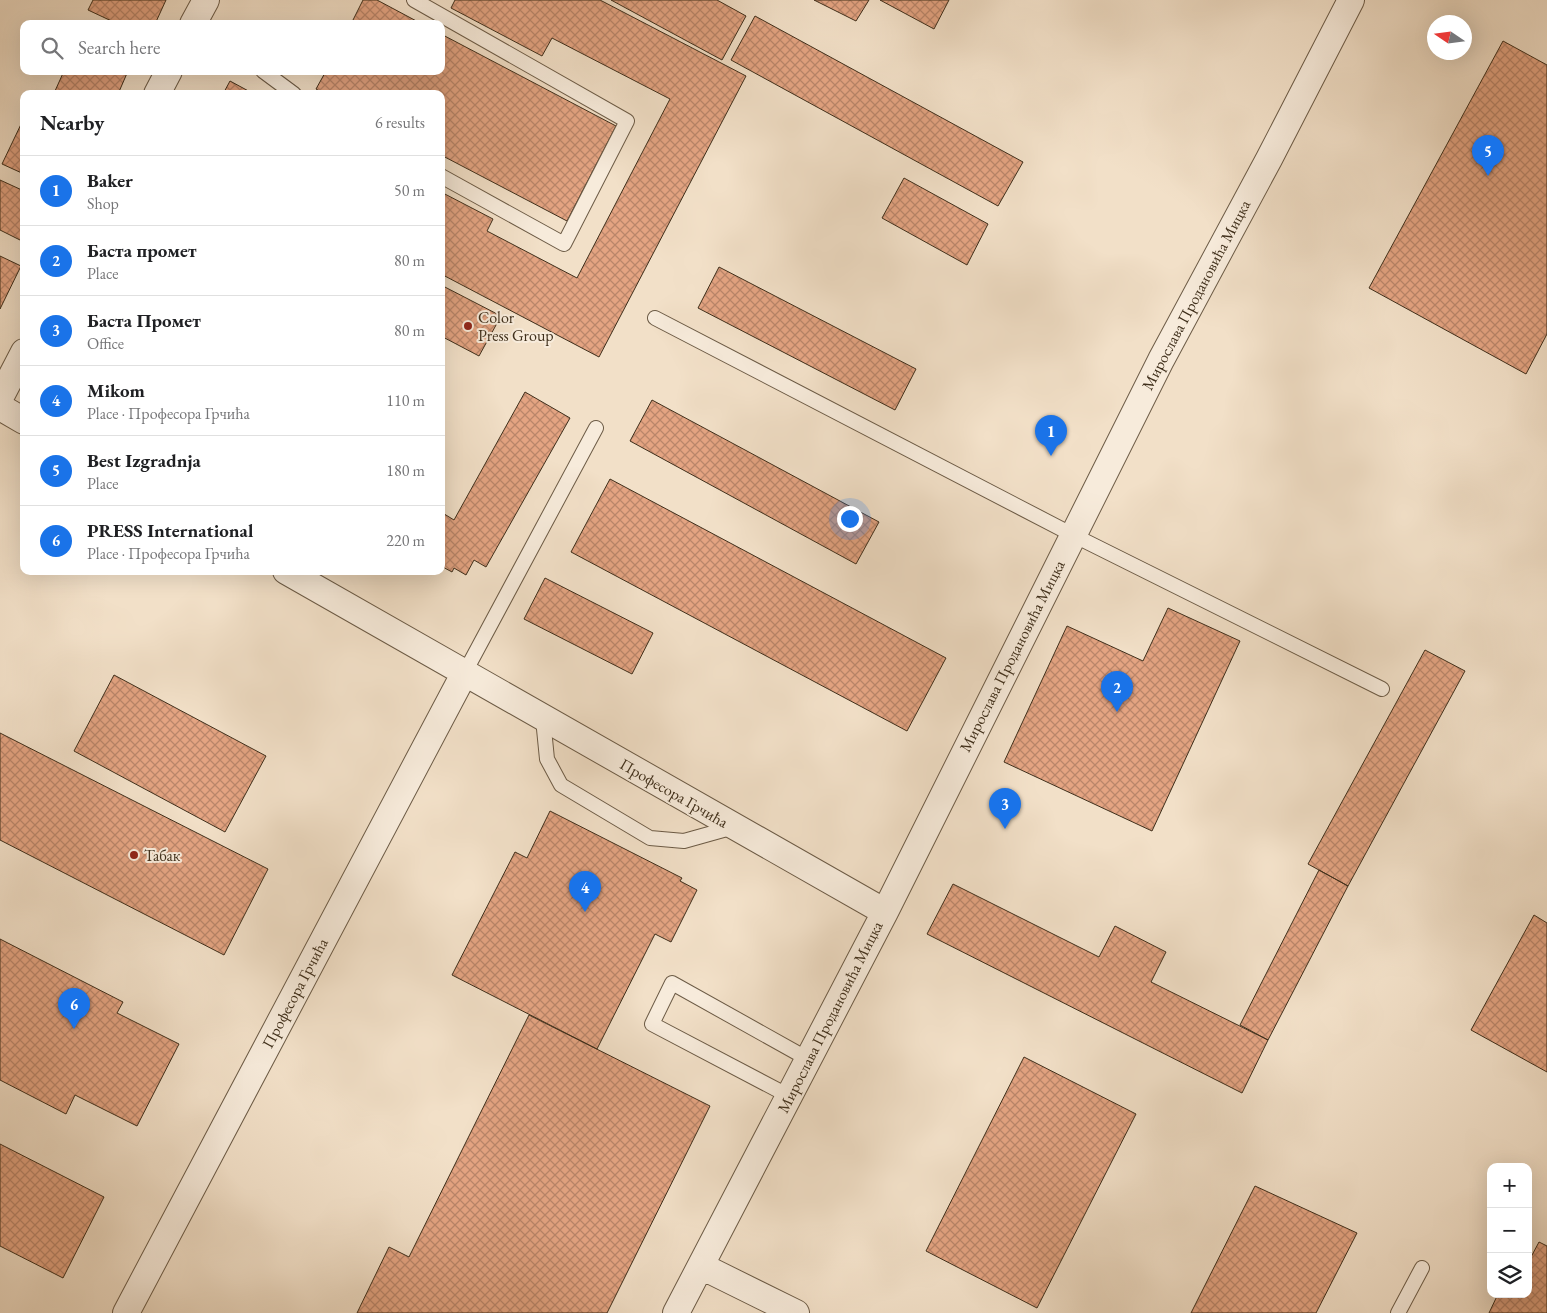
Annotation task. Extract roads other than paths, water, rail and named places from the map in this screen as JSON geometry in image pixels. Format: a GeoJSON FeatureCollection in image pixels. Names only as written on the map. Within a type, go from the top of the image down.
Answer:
{"type":"FeatureCollection","features":[{"type":"Feature","properties":{"kind":"street"},"geometry":{"type":"LineString","coordinates":[[195,20],[206,0]]}},
{"type":"Feature","properties":{"kind":"street","name":"Мирослава Продановића Мицка"},"geometry":{"type":"LineString","coordinates":[[676,1313],[885,912],[1161,360],[1269,159],[1351,0]]}},
{"type":"Feature","properties":{"kind":"street"},"geometry":{"type":"LineString","coordinates":[[159,90],[167,75]]}},
{"type":"Feature","properties":{"kind":"street"},"geometry":{"type":"LineString","coordinates":[[0,398],[20,360]]}},
{"type":"Feature","properties":{"kind":"street"},"geometry":{"type":"LineString","coordinates":[[0,407],[20,419]]}},
{"type":"Feature","properties":{"kind":"street","name":"Професора Грчића"},"geometry":{"type":"LineString","coordinates":[[293,575],[885,912]]}},
{"type":"Feature","properties":{"kind":"street","name":"Професора Грчића"},"geometry":{"type":"LineString","coordinates":[[126,1313],[464,674]]}},
{"type":"Feature","properties":{"kind":"street"},"geometry":{"type":"LineString","coordinates":[[701,1266],[796,1313]]}},
{"type":"Feature","properties":{"kind":"lane"},"geometry":{"type":"LineString","coordinates":[[414,0],[627,121],[564,244],[445,178]]}},
{"type":"Feature","properties":{"kind":"lane"},"geometry":{"type":"LineString","coordinates":[[268,75],[289,90]]}},
{"type":"Feature","properties":{"kind":"lane"},"geometry":{"type":"LineString","coordinates":[[655,318],[1073,535],[1382,689]]}},
{"type":"Feature","properties":{"kind":"lane"},"geometry":{"type":"LineString","coordinates":[[464,674],[596,428]]}},
{"type":"Feature","properties":{"kind":"lane"},"geometry":{"type":"LineString","coordinates":[[543,719],[547,759],[561,785],[650,838],[684,841],[734,827]]}},
{"type":"Feature","properties":{"kind":"lane"},"geometry":{"type":"LineString","coordinates":[[789,1096],[652,1024],[672,984],[808,1059]]}},
{"type":"Feature","properties":{"kind":"lane"},"geometry":{"type":"LineString","coordinates":[[1398,1313],[1422,1268]]}},
{"type":"Feature","properties":{"kind":"place","name":"Best Izgradnja"},"geometry":{"type":"Point","coordinates":[1488,176]}},
{"type":"Feature","properties":{"kind":"place","name":"Color Press Group"},"geometry":{"type":"Point","coordinates":[468,326]}},
{"type":"Feature","properties":{"kind":"place","name":"Baker"},"geometry":{"type":"Point","coordinates":[1051,456]}},
{"type":"Feature","properties":{"kind":"place","name":"Баста промет"},"geometry":{"type":"Point","coordinates":[1117,712]}},
{"type":"Feature","properties":{"kind":"place","name":"Баста Промет"},"geometry":{"type":"Point","coordinates":[1005,829]}},
{"type":"Feature","properties":{"kind":"place","name":"Табак"},"geometry":{"type":"Point","coordinates":[134,855]}},
{"type":"Feature","properties":{"kind":"place","name":"Mikom"},"geometry":{"type":"Point","coordinates":[585,912]}},
{"type":"Feature","properties":{"kind":"place","name":"PRESS International"},"geometry":{"type":"Point","coordinates":[74,1029]}}]}
